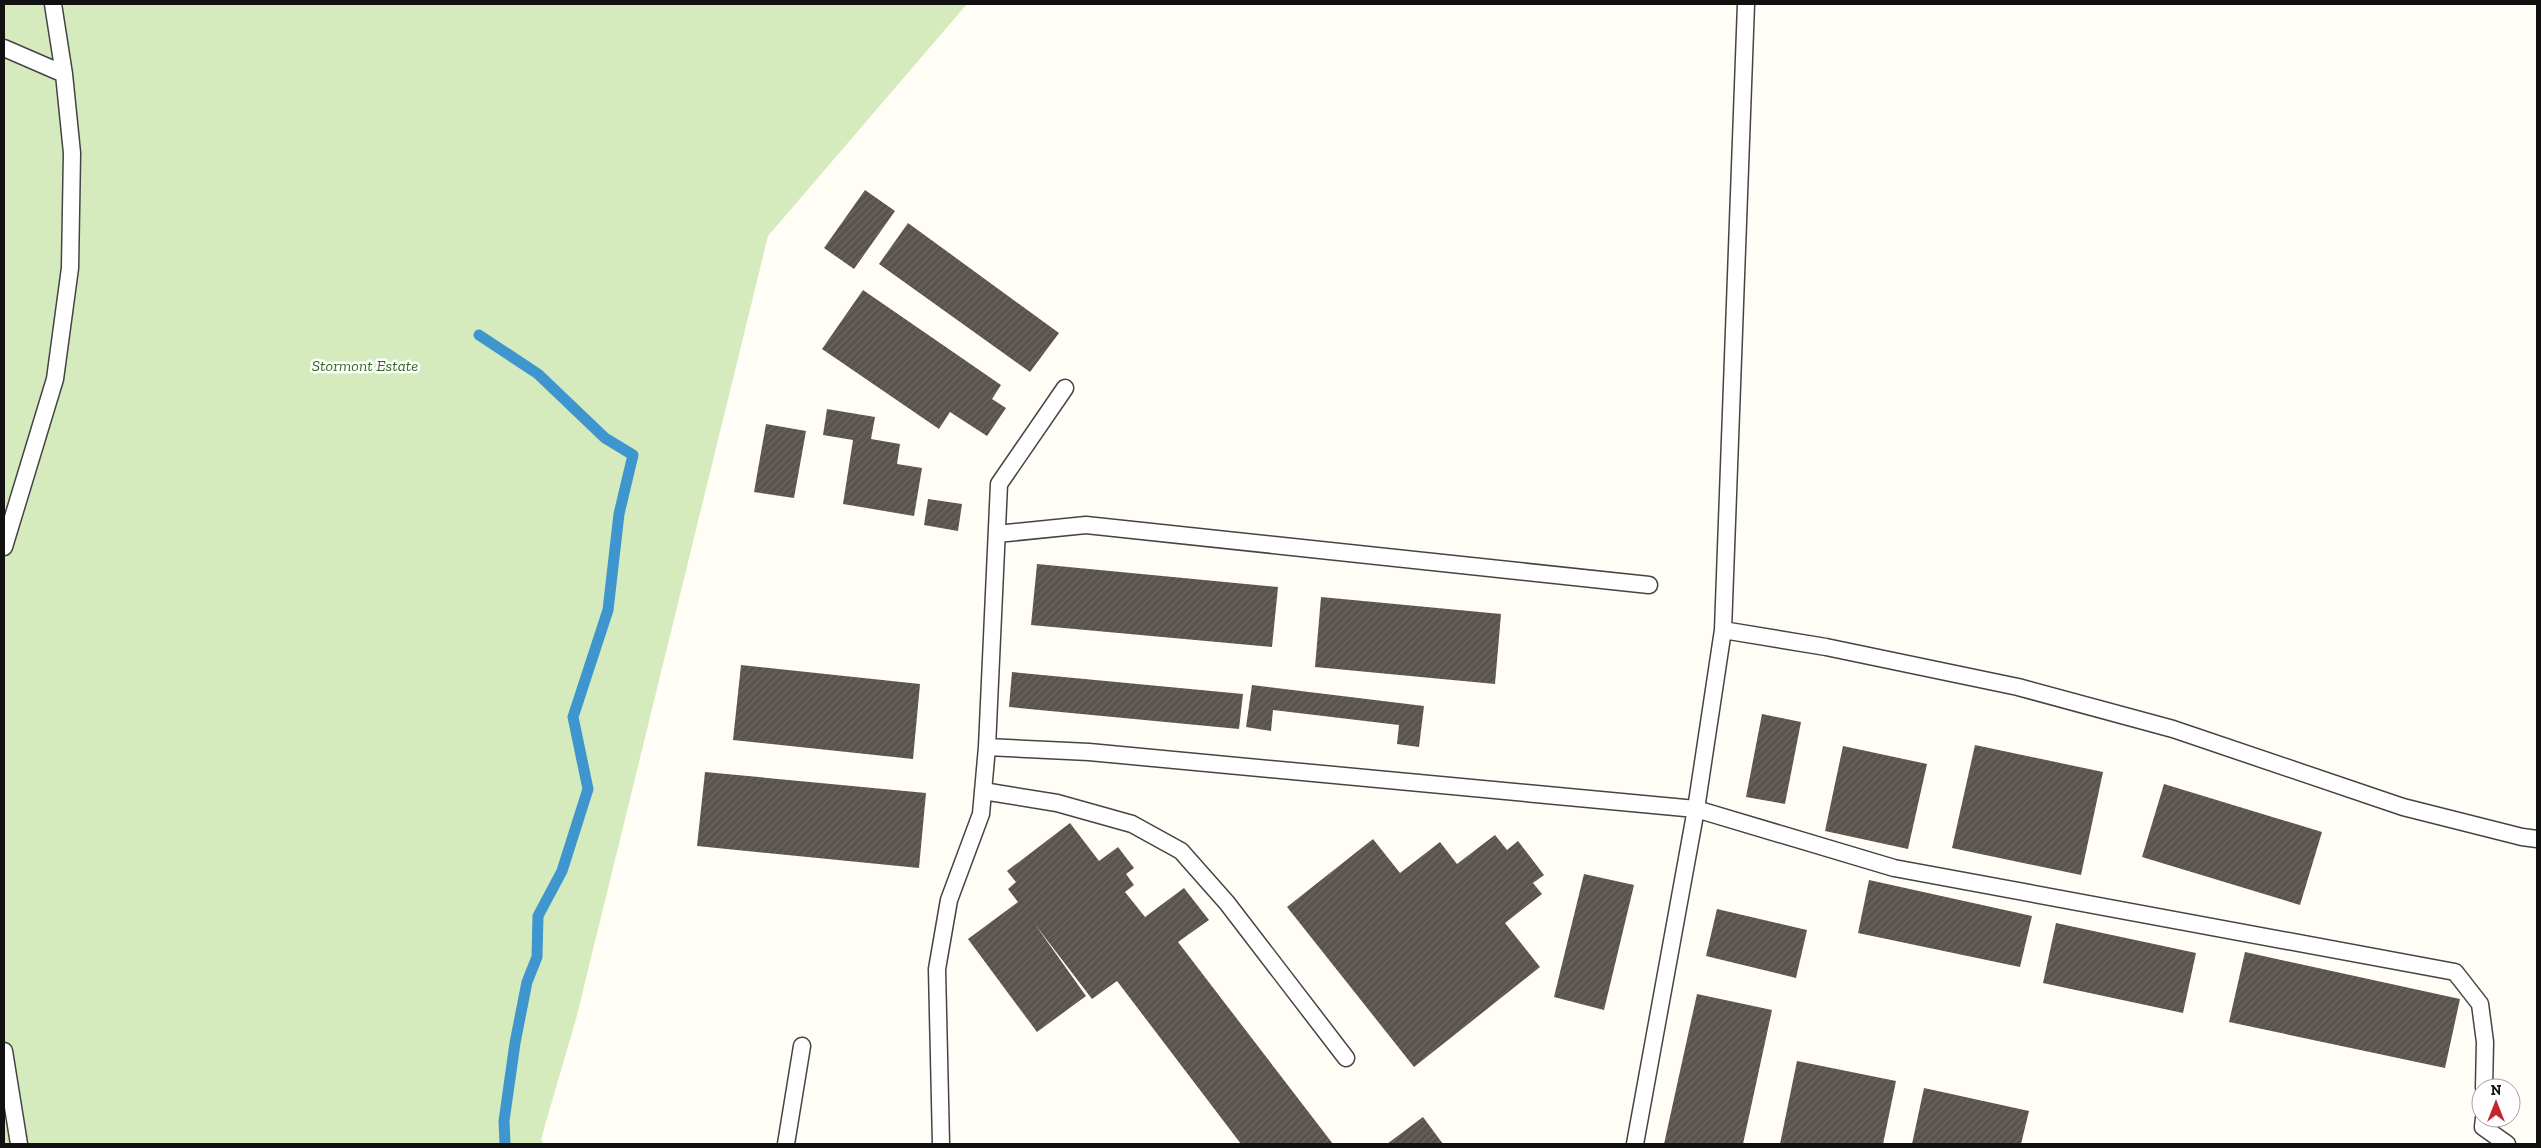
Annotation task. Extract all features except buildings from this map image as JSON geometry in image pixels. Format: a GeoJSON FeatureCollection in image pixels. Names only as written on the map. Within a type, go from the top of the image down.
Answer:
{"type":"FeatureCollection","features":[{"type":"Feature","properties":{"kind":"lane"},"geometry":{"type":"LineString","coordinates":[[4,547],[55,379],[70,268],[72,153],[64,74],[52,4]]}},
{"type":"Feature","properties":{"kind":"lane"},"geometry":{"type":"LineString","coordinates":[[1635,1144],[1696,809],[1723,630],[1746,4]]}},
{"type":"Feature","properties":{"kind":"lane"},"geometry":{"type":"LineString","coordinates":[[4,48],[64,74]]}},
{"type":"Feature","properties":{"kind":"lane"},"geometry":{"type":"LineString","coordinates":[[941,1144],[937,969],[949,900],[981,814],[987,747],[999,484],[1065,388]]}},
{"type":"Feature","properties":{"kind":"lane"},"geometry":{"type":"LineString","coordinates":[[997,534],[1086,525],[1650,585]]}},
{"type":"Feature","properties":{"kind":"lane"},"geometry":{"type":"LineString","coordinates":[[1723,630],[1826,648],[2018,687],[2173,729],[2403,807],[2522,838],[2537,839]]}},
{"type":"Feature","properties":{"kind":"lane"},"geometry":{"type":"LineString","coordinates":[[987,747],[1089,752],[1696,809],[1894,868],[2455,972],[2480,1004],[2485,1042],[2484,1078]]}},
{"type":"Feature","properties":{"kind":"lane"},"geometry":{"type":"LineString","coordinates":[[983,791],[1057,803],[1132,824],[1182,851],[1227,903],[1346,1058]]}},
{"type":"Feature","properties":{"kind":"lane"},"geometry":{"type":"LineString","coordinates":[[786,1144],[802,1046]]}},
{"type":"Feature","properties":{"kind":"lane"},"geometry":{"type":"LineString","coordinates":[[4,1051],[19,1144]]}},
{"type":"Feature","properties":{"kind":"lane"},"geometry":{"type":"LineString","coordinates":[[2484,1128],[2507,1144]]}},
{"type":"Feature","properties":{"kind":"green space","name":"Stormont Estate"},"geometry":{"type":"Polygon","coordinates":[[[4,4],[967,4],[768,236],[576,1019],[541,1139],[543,1144],[4,1144],[4,4]]]}},
{"type":"Feature","properties":{"kind":"waterway"},"geometry":{"type":"LineString","coordinates":[[479,335],[538,374],[605,438],[633,455],[619,514],[608,610],[573,717],[588,789],[562,871],[538,916],[537,957],[527,982],[515,1043],[504,1121],[505,1144]]}}]}
